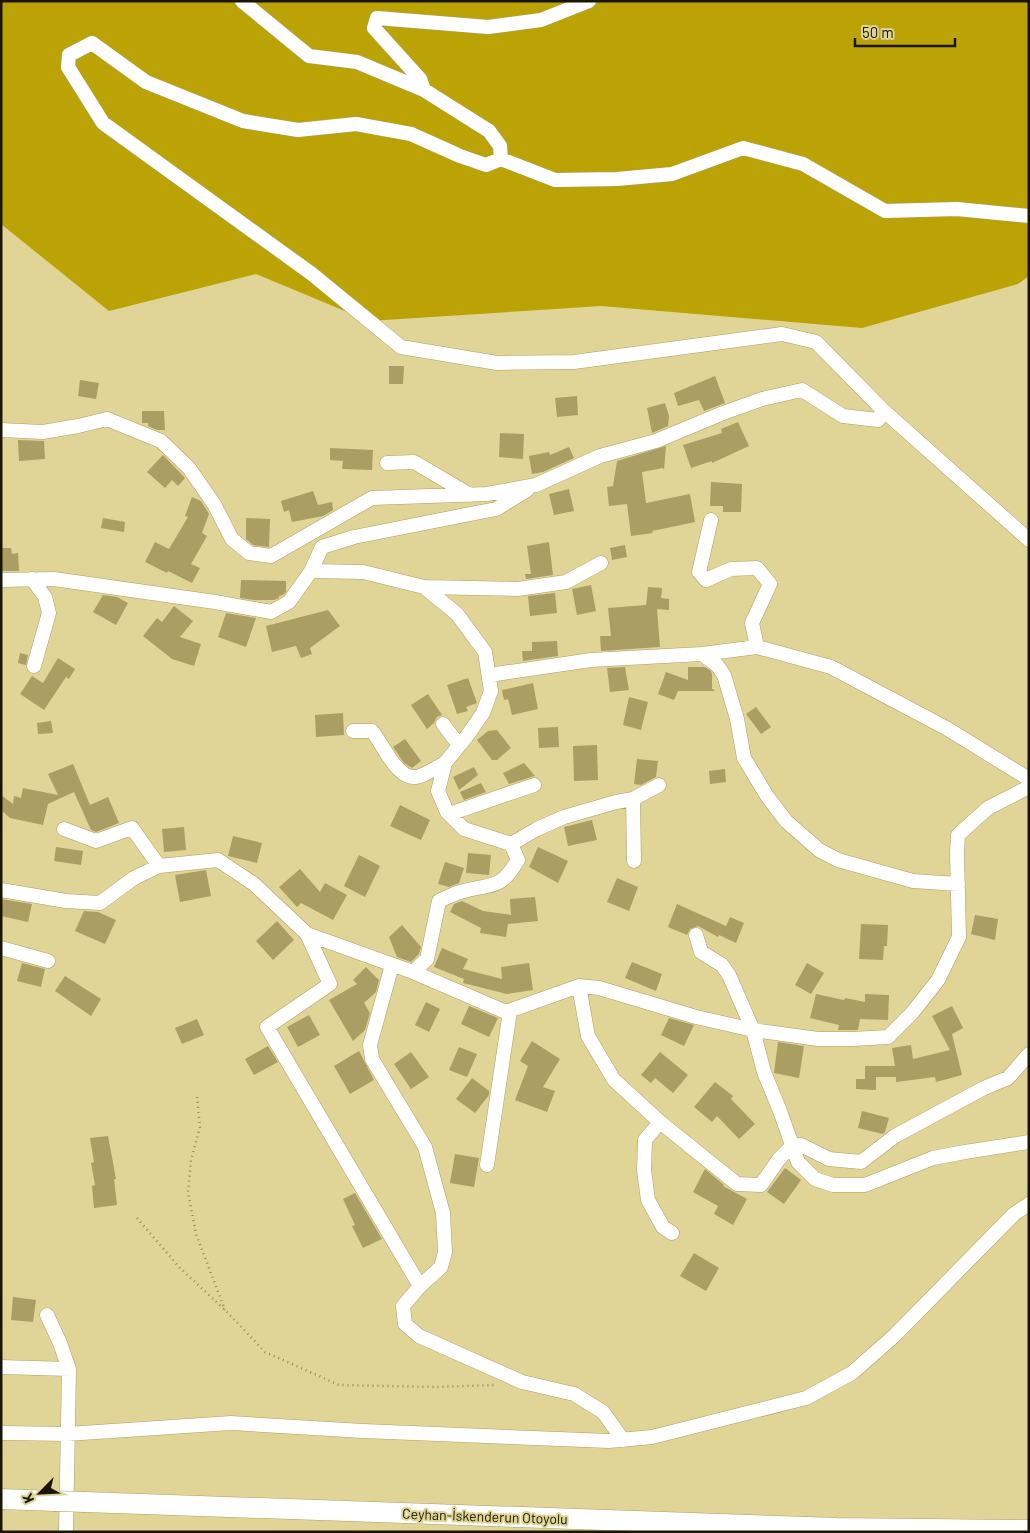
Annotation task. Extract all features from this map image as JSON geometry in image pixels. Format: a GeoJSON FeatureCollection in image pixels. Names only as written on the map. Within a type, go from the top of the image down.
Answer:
{"type":"FeatureCollection","features":[{"type":"Feature","properties":{"kind":"highway","name":"Ceyhan-İskenderun Otoyolu"},"geometry":{"type":"LineString","coordinates":[[1,1499],[827,1527],[1029,1530]]}},
{"type":"Feature","properties":{"kind":"street"},"geometry":{"type":"LineString","coordinates":[[242,1],[309,56],[357,62],[424,90],[489,131],[500,146],[501,159]]}},
{"type":"Feature","properties":{"kind":"street"},"geometry":{"type":"LineString","coordinates":[[424,90],[420,79],[374,28],[377,18],[488,27],[541,20],[589,1]]}},
{"type":"Feature","properties":{"kind":"street"},"geometry":{"type":"LineString","coordinates":[[1029,216],[957,209],[885,211],[803,164],[743,148],[672,174],[617,179],[554,180],[501,159],[486,165],[460,156],[411,134],[356,124],[298,130],[243,121],[146,82],[92,43],[69,55],[68,67],[103,123],[312,274],[401,347],[497,362],[574,362],[782,334],[816,342],[884,411],[1029,540]]}},
{"type":"Feature","properties":{"kind":"street"},"geometry":{"type":"LineString","coordinates":[[1,580],[54,579],[271,612],[289,602],[311,572],[322,547],[354,537],[496,509],[536,485],[600,456],[656,441],[723,412],[762,399],[802,390],[843,416],[878,420],[884,411]]}},
{"type":"Feature","properties":{"kind":"street"},"geometry":{"type":"LineString","coordinates":[[1,430],[43,432],[107,419],[161,441],[189,468],[214,504],[232,539],[249,553],[271,556],[372,498],[487,494],[536,485]]}},
{"type":"Feature","properties":{"kind":"street"},"geometry":{"type":"LineString","coordinates":[[387,463],[414,462],[470,495]]}},
{"type":"Feature","properties":{"kind":"street"},"geometry":{"type":"LineString","coordinates":[[711,520],[699,572],[706,580],[731,569],[757,568],[770,584],[752,623],[757,647]]}},
{"type":"Feature","properties":{"kind":"street"},"geometry":{"type":"LineString","coordinates":[[311,572],[363,572],[424,587],[518,589],[566,582],[601,564]]}},
{"type":"Feature","properties":{"kind":"street"},"geometry":{"type":"LineString","coordinates":[[32,579],[45,597],[49,613],[34,666]]}},
{"type":"Feature","properties":{"kind":"street"},"geometry":{"type":"LineString","coordinates":[[352,731],[372,731],[404,775],[412,778],[420,777],[445,763],[483,713],[491,691],[485,652],[457,614],[424,587]]}},
{"type":"Feature","properties":{"kind":"street"},"geometry":{"type":"LineString","coordinates":[[490,675],[591,660],[702,654],[757,647],[831,668],[946,728],[1029,779]]}},
{"type":"Feature","properties":{"kind":"street"},"geometry":{"type":"LineString","coordinates":[[702,654],[717,664],[724,676],[737,719],[744,758],[767,796],[786,821],[819,850],[838,860],[913,881],[958,884]]}},
{"type":"Feature","properties":{"kind":"street"},"geometry":{"type":"LineString","coordinates":[[443,724],[459,745]]}},
{"type":"Feature","properties":{"kind":"street"},"geometry":{"type":"LineString","coordinates":[[445,763],[438,791],[449,814],[464,829],[511,844],[537,829],[564,817],[633,799],[659,785]]}},
{"type":"Feature","properties":{"kind":"street"},"geometry":{"type":"LineString","coordinates":[[449,814],[534,785]]}},
{"type":"Feature","properties":{"kind":"street"},"geometry":{"type":"LineString","coordinates":[[307,934],[413,972],[506,1012],[579,986],[599,988],[696,1018],[753,1030],[818,1038],[888,1037],[912,1013],[938,980],[959,937],[958,835],[988,808],[1029,787]]}},
{"type":"Feature","properties":{"kind":"street"},"geometry":{"type":"LineString","coordinates":[[633,799],[634,861]]}},
{"type":"Feature","properties":{"kind":"street"},"geometry":{"type":"LineString","coordinates":[[64,829],[96,841],[132,828],[159,866]]}},
{"type":"Feature","properties":{"kind":"street"},"geometry":{"type":"LineString","coordinates":[[413,972],[427,959],[439,901],[460,892],[496,885],[510,873],[518,860],[511,844]]}},
{"type":"Feature","properties":{"kind":"street"},"geometry":{"type":"LineString","coordinates":[[1,890],[66,901],[100,903],[134,878],[159,866],[218,860],[254,884],[307,934],[330,984],[267,1027],[420,1286]]}},
{"type":"Feature","properties":{"kind":"street"},"geometry":{"type":"LineString","coordinates":[[696,935],[701,952],[722,965],[729,974],[753,1030],[764,1072],[798,1162],[815,1179],[833,1186],[865,1185],[933,1158],[1029,1142]]}},
{"type":"Feature","properties":{"kind":"street"},"geometry":{"type":"LineString","coordinates":[[1,948],[48,961]]}},
{"type":"Feature","properties":{"kind":"street"},"geometry":{"type":"LineString","coordinates":[[392,965],[370,1045],[372,1059],[425,1147],[443,1213],[445,1252],[441,1267],[420,1286],[404,1306],[405,1324],[419,1336],[522,1382],[574,1394],[603,1412],[623,1440]]}},
{"type":"Feature","properties":{"kind":"street"},"geometry":{"type":"LineString","coordinates":[[579,986],[588,1036],[614,1080],[660,1122],[737,1184],[761,1185],[779,1159],[792,1146],[801,1145],[829,1159],[861,1162],[896,1136],[984,1088],[1008,1078],[1029,1054]]}},
{"type":"Feature","properties":{"kind":"street"},"geometry":{"type":"LineString","coordinates":[[487,1166],[510,1010]]}},
{"type":"Feature","properties":{"kind":"street"},"geometry":{"type":"LineString","coordinates":[[660,1122],[645,1140],[644,1170],[648,1200],[663,1227],[672,1233]]}},
{"type":"Feature","properties":{"kind":"street"},"geometry":{"type":"LineString","coordinates":[[1,1433],[67,1434],[231,1423],[609,1442],[652,1438],[806,1398],[852,1373],[894,1336],[1014,1214],[1029,1204]]}},
{"type":"Feature","properties":{"kind":"street"},"geometry":{"type":"LineString","coordinates":[[46,1315],[60,1343],[69,1369],[66,1532]]}},
{"type":"Feature","properties":{"kind":"street"},"geometry":{"type":"LineString","coordinates":[[1,1366],[69,1369]]}},
{"type":"Feature","properties":{"kind":"path"},"geometry":{"type":"LineString","coordinates":[[197,1097],[200,1127],[191,1160],[188,1192],[196,1234],[226,1311]]}},
{"type":"Feature","properties":{"kind":"path"},"geometry":{"type":"LineString","coordinates":[[137,1218],[180,1268],[226,1311],[265,1352],[339,1384],[435,1387],[500,1385]]}},
{"type":"Feature","properties":{"kind":"shaded area"},"geometry":{"type":"Polygon","coordinates":[[[1,1],[1029,1],[1029,276],[1018,284],[862,328],[601,306],[369,321],[256,274],[109,311],[1,224],[1,1]]]}},
{"type":"Feature","properties":{"kind":"building"},"geometry":{"type":"Polygon","coordinates":[[[389,366],[404,366],[403,384],[389,384],[389,366]]]}},
{"type":"Feature","properties":{"kind":"building"},"geometry":{"type":"Polygon","coordinates":[[[715,376],[725,403],[704,411],[699,400],[678,406],[674,393],[715,376]]]}},
{"type":"Feature","properties":{"kind":"building"},"geometry":{"type":"Polygon","coordinates":[[[80,380],[99,383],[96,399],[78,396],[80,380]]]}},
{"type":"Feature","properties":{"kind":"building"},"geometry":{"type":"Polygon","coordinates":[[[577,396],[578,415],[557,417],[555,398],[577,396]]]}},
{"type":"Feature","properties":{"kind":"building"},"geometry":{"type":"Polygon","coordinates":[[[665,403],[669,416],[668,426],[652,433],[647,408],[665,403]]]}},
{"type":"Feature","properties":{"kind":"building"},"geometry":{"type":"Polygon","coordinates":[[[142,411],[164,411],[165,430],[157,430],[148,426],[148,423],[142,423],[142,411]]]}},
{"type":"Feature","properties":{"kind":"building"},"geometry":{"type":"Polygon","coordinates":[[[738,422],[749,446],[712,463],[712,461],[691,468],[683,445],[722,433],[721,429],[738,422]]]}},
{"type":"Feature","properties":{"kind":"building"},"geometry":{"type":"Polygon","coordinates":[[[500,433],[524,434],[523,459],[499,457],[500,433]]]}},
{"type":"Feature","properties":{"kind":"building"},"geometry":{"type":"Polygon","coordinates":[[[18,440],[44,441],[45,459],[19,461],[18,440]]]}},
{"type":"Feature","properties":{"kind":"building"},"geometry":{"type":"Polygon","coordinates":[[[666,446],[664,470],[663,468],[642,472],[646,503],[690,494],[695,522],[652,531],[653,533],[631,536],[627,504],[609,506],[607,487],[613,486],[617,461],[666,446]]]}},
{"type":"Feature","properties":{"kind":"building"},"geometry":{"type":"Polygon","coordinates":[[[569,447],[574,458],[543,472],[532,474],[529,456],[549,452],[550,455],[569,447]]]}},
{"type":"Feature","properties":{"kind":"building"},"geometry":{"type":"Polygon","coordinates":[[[330,448],[373,450],[372,470],[342,469],[343,461],[330,460],[330,448]]]}},
{"type":"Feature","properties":{"kind":"building"},"geometry":{"type":"Polygon","coordinates":[[[163,455],[185,478],[178,486],[172,480],[165,488],[147,472],[163,455]]]}},
{"type":"Feature","properties":{"kind":"building"},"geometry":{"type":"Polygon","coordinates":[[[711,482],[742,484],[741,512],[723,512],[723,506],[710,506],[711,482]]]}},
{"type":"Feature","properties":{"kind":"building"},"geometry":{"type":"Polygon","coordinates":[[[569,489],[574,511],[554,515],[549,494],[569,489]]]}},
{"type":"Feature","properties":{"kind":"building"},"geometry":{"type":"Polygon","coordinates":[[[313,491],[318,505],[332,502],[333,510],[323,516],[292,522],[289,510],[284,512],[281,501],[313,491]]]}},
{"type":"Feature","properties":{"kind":"building"},"geometry":{"type":"Polygon","coordinates":[[[192,497],[201,501],[209,514],[202,533],[207,536],[191,564],[200,568],[192,583],[145,562],[155,542],[169,549],[188,517],[185,516],[192,497]]]}},
{"type":"Feature","properties":{"kind":"building"},"geometry":{"type":"Polygon","coordinates":[[[103,518],[125,522],[124,532],[101,528],[103,518]]]}},
{"type":"Feature","properties":{"kind":"building"},"geometry":{"type":"Polygon","coordinates":[[[246,518],[270,519],[269,547],[253,545],[246,539],[246,518]]]}},
{"type":"Feature","properties":{"kind":"building"},"geometry":{"type":"Polygon","coordinates":[[[549,542],[553,575],[526,579],[525,574],[531,574],[527,546],[549,542]]]}},
{"type":"Feature","properties":{"kind":"building"},"geometry":{"type":"Polygon","coordinates":[[[625,545],[627,557],[612,560],[610,548],[625,545]]]}},
{"type":"Feature","properties":{"kind":"building"},"geometry":{"type":"Polygon","coordinates":[[[1,548],[11,548],[12,554],[18,553],[19,571],[1,571],[1,548]]]}},
{"type":"Feature","properties":{"kind":"building"},"geometry":{"type":"Polygon","coordinates":[[[241,580],[286,581],[286,592],[274,600],[240,598],[241,580]]]}},
{"type":"Feature","properties":{"kind":"building"},"geometry":{"type":"Polygon","coordinates":[[[591,585],[596,611],[577,615],[572,589],[591,585]]]}},
{"type":"Feature","properties":{"kind":"building"},"geometry":{"type":"Polygon","coordinates":[[[648,587],[662,588],[661,598],[669,599],[669,610],[657,609],[660,647],[601,651],[600,636],[611,636],[608,608],[646,605],[648,587]]]}},
{"type":"Feature","properties":{"kind":"building"},"geometry":{"type":"Polygon","coordinates":[[[555,593],[557,613],[530,616],[528,596],[555,593]]]}},
{"type":"Feature","properties":{"kind":"building"},"geometry":{"type":"Polygon","coordinates":[[[103,595],[117,597],[128,603],[116,625],[93,612],[103,595]]]}},
{"type":"Feature","properties":{"kind":"building"},"geometry":{"type":"Polygon","coordinates":[[[174,606],[193,621],[180,637],[201,644],[194,666],[172,659],[143,636],[157,618],[162,622],[174,606]]]}},
{"type":"Feature","properties":{"kind":"building"},"geometry":{"type":"Polygon","coordinates":[[[328,610],[340,626],[310,648],[312,654],[301,658],[296,646],[272,652],[266,626],[328,610]]]}},
{"type":"Feature","properties":{"kind":"building"},"geometry":{"type":"Polygon","coordinates":[[[226,613],[256,618],[246,647],[218,637],[226,613]]]}},
{"type":"Feature","properties":{"kind":"building"},"geometry":{"type":"Polygon","coordinates":[[[557,641],[558,656],[523,661],[522,651],[532,651],[532,642],[557,641]]]}},
{"type":"Feature","properties":{"kind":"building"},"geometry":{"type":"Polygon","coordinates":[[[20,653],[28,655],[26,665],[18,663],[20,653]]]}},
{"type":"Feature","properties":{"kind":"building"},"geometry":{"type":"Polygon","coordinates":[[[58,658],[75,669],[69,679],[66,677],[44,710],[20,694],[32,676],[43,683],[58,658]]]}},
{"type":"Feature","properties":{"kind":"building"},"geometry":{"type":"Polygon","coordinates":[[[625,667],[629,690],[610,692],[607,668],[625,667]]]}},
{"type":"Feature","properties":{"kind":"building"},"geometry":{"type":"Polygon","coordinates":[[[688,667],[705,667],[711,671],[712,689],[715,690],[678,691],[674,700],[658,694],[666,672],[688,680],[688,667]]]}},
{"type":"Feature","properties":{"kind":"building"},"geometry":{"type":"Polygon","coordinates":[[[468,678],[477,703],[466,707],[468,711],[457,714],[447,685],[468,678]]]}},
{"type":"Feature","properties":{"kind":"building"},"geometry":{"type":"Polygon","coordinates":[[[533,683],[538,709],[512,715],[508,699],[504,700],[502,690],[533,683]]]}},
{"type":"Feature","properties":{"kind":"building"},"geometry":{"type":"Polygon","coordinates":[[[428,694],[442,715],[437,717],[434,723],[427,729],[411,705],[428,694]]]}},
{"type":"Feature","properties":{"kind":"building"},"geometry":{"type":"Polygon","coordinates":[[[629,697],[648,702],[641,730],[623,725],[629,697]]]}},
{"type":"Feature","properties":{"kind":"building"},"geometry":{"type":"Polygon","coordinates":[[[756,707],[771,727],[761,734],[746,714],[756,707]]]}},
{"type":"Feature","properties":{"kind":"building"},"geometry":{"type":"Polygon","coordinates":[[[343,713],[344,735],[316,737],[315,715],[343,713]]]}},
{"type":"Feature","properties":{"kind":"building"},"geometry":{"type":"Polygon","coordinates":[[[51,721],[53,733],[38,734],[37,723],[51,721]]]}},
{"type":"Feature","properties":{"kind":"building"},"geometry":{"type":"Polygon","coordinates":[[[558,727],[559,747],[539,748],[538,728],[558,727]]]}},
{"type":"Feature","properties":{"kind":"building"},"geometry":{"type":"Polygon","coordinates":[[[497,730],[511,748],[497,760],[492,760],[477,740],[488,731],[497,730]]]}},
{"type":"Feature","properties":{"kind":"building"},"geometry":{"type":"Polygon","coordinates":[[[405,739],[421,761],[412,768],[404,763],[393,747],[405,739]]]}},
{"type":"Feature","properties":{"kind":"building"},"geometry":{"type":"Polygon","coordinates":[[[597,745],[598,780],[574,781],[573,746],[597,745]]]}},
{"type":"Feature","properties":{"kind":"building"},"geometry":{"type":"Polygon","coordinates":[[[637,759],[658,761],[656,777],[641,785],[634,784],[637,759]]]}},
{"type":"Feature","properties":{"kind":"building"},"geometry":{"type":"Polygon","coordinates":[[[524,763],[535,776],[509,784],[503,773],[524,763]]]}},
{"type":"Feature","properties":{"kind":"building"},"geometry":{"type":"Polygon","coordinates":[[[73,764],[90,805],[108,797],[119,823],[96,832],[91,830],[74,792],[48,804],[43,825],[10,818],[1,810],[1,795],[13,804],[14,796],[21,798],[23,788],[58,795],[48,774],[73,764]]]}},
{"type":"Feature","properties":{"kind":"building"},"geometry":{"type":"Polygon","coordinates":[[[474,767],[478,775],[459,790],[453,777],[474,767]]]}},
{"type":"Feature","properties":{"kind":"building"},"geometry":{"type":"Polygon","coordinates":[[[725,769],[726,782],[710,784],[709,771],[725,769]]]}},
{"type":"Feature","properties":{"kind":"building"},"geometry":{"type":"Polygon","coordinates":[[[481,783],[486,792],[464,800],[460,792],[481,783]]]}},
{"type":"Feature","properties":{"kind":"building"},"geometry":{"type":"Polygon","coordinates":[[[400,805],[430,820],[421,840],[390,826],[400,805]]]}},
{"type":"Feature","properties":{"kind":"building"},"geometry":{"type":"Polygon","coordinates":[[[592,820],[597,840],[568,846],[564,827],[592,820]]]}},
{"type":"Feature","properties":{"kind":"building"},"geometry":{"type":"Polygon","coordinates":[[[184,827],[186,850],[164,852],[162,829],[184,827]]]}},
{"type":"Feature","properties":{"kind":"building"},"geometry":{"type":"Polygon","coordinates":[[[233,836],[262,843],[257,863],[228,856],[233,836]]]}},
{"type":"Feature","properties":{"kind":"building"},"geometry":{"type":"Polygon","coordinates":[[[56,847],[83,851],[81,865],[54,861],[56,847]]]}},
{"type":"Feature","properties":{"kind":"building"},"geometry":{"type":"Polygon","coordinates":[[[538,847],[568,861],[558,883],[529,867],[538,847]]]}},
{"type":"Feature","properties":{"kind":"building"},"geometry":{"type":"Polygon","coordinates":[[[468,853],[491,855],[489,875],[466,873],[468,853]]]}},
{"type":"Feature","properties":{"kind":"building"},"geometry":{"type":"Polygon","coordinates":[[[359,855],[380,866],[365,897],[344,886],[359,855]]]}},
{"type":"Feature","properties":{"kind":"building"},"geometry":{"type":"Polygon","coordinates":[[[445,862],[464,868],[459,883],[449,887],[438,884],[445,862]]]}},
{"type":"Feature","properties":{"kind":"building"},"geometry":{"type":"Polygon","coordinates":[[[300,869],[320,892],[325,883],[347,895],[333,920],[301,903],[297,907],[279,887],[300,869]]]}},
{"type":"Feature","properties":{"kind":"building"},"geometry":{"type":"Polygon","coordinates":[[[206,870],[211,896],[180,902],[175,875],[206,870]]]}},
{"type":"Feature","properties":{"kind":"building"},"geometry":{"type":"Polygon","coordinates":[[[617,878],[638,887],[629,911],[607,902],[617,878]]]}},
{"type":"Feature","properties":{"kind":"building"},"geometry":{"type":"Polygon","coordinates":[[[535,897],[538,921],[508,924],[506,937],[480,933],[481,928],[450,912],[454,904],[462,901],[483,911],[511,915],[510,899],[535,897]]]}},
{"type":"Feature","properties":{"kind":"building"},"geometry":{"type":"Polygon","coordinates":[[[1,899],[32,904],[28,922],[1,916],[1,899]]]}},
{"type":"Feature","properties":{"kind":"building"},"geometry":{"type":"Polygon","coordinates":[[[677,904],[726,926],[730,917],[744,923],[736,943],[719,935],[718,937],[698,926],[690,929],[687,935],[668,927],[677,904]]]}},
{"type":"Feature","properties":{"kind":"building"},"geometry":{"type":"Polygon","coordinates":[[[84,911],[98,912],[116,920],[105,944],[75,931],[84,911]]]}},
{"type":"Feature","properties":{"kind":"building"},"geometry":{"type":"Polygon","coordinates":[[[975,915],[998,919],[995,940],[971,934],[975,915]]]}},
{"type":"Feature","properties":{"kind":"building"},"geometry":{"type":"Polygon","coordinates":[[[277,921],[294,940],[273,960],[256,941],[277,921]]]}},
{"type":"Feature","properties":{"kind":"building"},"geometry":{"type":"Polygon","coordinates":[[[861,924],[888,925],[887,946],[884,946],[883,960],[859,959],[861,924]]]}},
{"type":"Feature","properties":{"kind":"building"},"geometry":{"type":"Polygon","coordinates":[[[402,925],[421,947],[419,954],[411,962],[397,957],[389,937],[402,925]]]}},
{"type":"Feature","properties":{"kind":"building"},"geometry":{"type":"Polygon","coordinates":[[[442,948],[468,959],[463,969],[502,979],[501,967],[529,963],[533,990],[507,994],[463,983],[464,979],[434,967],[442,948]]]}},
{"type":"Feature","properties":{"kind":"building"},"geometry":{"type":"Polygon","coordinates":[[[632,962],[662,974],[656,991],[625,978],[632,962]]]}},
{"type":"Feature","properties":{"kind":"building"},"geometry":{"type":"Polygon","coordinates":[[[22,963],[45,969],[41,987],[17,981],[22,963]]]}},
{"type":"Feature","properties":{"kind":"building"},"geometry":{"type":"Polygon","coordinates":[[[807,963],[824,973],[811,994],[795,985],[807,963]]]}},
{"type":"Feature","properties":{"kind":"building"},"geometry":{"type":"Polygon","coordinates":[[[366,967],[379,980],[376,992],[364,1003],[370,1013],[365,1030],[353,1041],[329,1000],[357,984],[353,980],[366,967]]]}},
{"type":"Feature","properties":{"kind":"building"},"geometry":{"type":"Polygon","coordinates":[[[65,976],[101,999],[91,1016],[55,991],[65,976]]]}},
{"type":"Feature","properties":{"kind":"building"},"geometry":{"type":"Polygon","coordinates":[[[816,994],[865,1002],[865,994],[889,995],[888,1020],[860,1019],[858,1030],[838,1030],[839,1025],[810,1018],[816,994]]]}},
{"type":"Feature","properties":{"kind":"building"},"geometry":{"type":"Polygon","coordinates":[[[426,1002],[440,1009],[429,1032],[415,1025],[426,1002]]]}},
{"type":"Feature","properties":{"kind":"building"},"geometry":{"type":"Polygon","coordinates":[[[469,1006],[498,1018],[489,1037],[461,1024],[469,1006]]]}},
{"type":"Feature","properties":{"kind":"building"},"geometry":{"type":"Polygon","coordinates":[[[952,1006],[963,1028],[952,1034],[962,1075],[936,1082],[935,1077],[896,1082],[896,1077],[876,1077],[876,1090],[856,1089],[856,1079],[865,1079],[865,1066],[895,1066],[892,1048],[911,1045],[913,1059],[950,1050],[932,1016],[952,1006]]]}},
{"type":"Feature","properties":{"kind":"building"},"geometry":{"type":"Polygon","coordinates":[[[309,1015],[320,1035],[298,1047],[287,1027],[309,1015]]]}},
{"type":"Feature","properties":{"kind":"building"},"geometry":{"type":"Polygon","coordinates":[[[669,1018],[694,1025],[684,1046],[661,1035],[669,1018]]]}},
{"type":"Feature","properties":{"kind":"building"},"geometry":{"type":"Polygon","coordinates":[[[197,1019],[204,1035],[182,1044],[175,1028],[197,1019]]]}},
{"type":"Feature","properties":{"kind":"building"},"geometry":{"type":"Polygon","coordinates":[[[532,1041],[560,1059],[543,1087],[555,1091],[547,1112],[515,1100],[528,1066],[520,1061],[532,1041]]]}},
{"type":"Feature","properties":{"kind":"building"},"geometry":{"type":"Polygon","coordinates":[[[778,1042],[804,1046],[799,1078],[774,1073],[778,1042]]]}},
{"type":"Feature","properties":{"kind":"building"},"geometry":{"type":"Polygon","coordinates":[[[268,1046],[278,1062],[254,1075],[245,1059],[268,1046]]]}},
{"type":"Feature","properties":{"kind":"building"},"geometry":{"type":"Polygon","coordinates":[[[459,1047],[477,1054],[467,1077],[449,1070],[459,1047]]]}},
{"type":"Feature","properties":{"kind":"building"},"geometry":{"type":"Polygon","coordinates":[[[359,1051],[374,1080],[350,1094],[334,1066],[359,1051]]]}},
{"type":"Feature","properties":{"kind":"building"},"geometry":{"type":"Polygon","coordinates":[[[411,1052],[429,1077],[411,1089],[394,1064],[411,1052]]]}},
{"type":"Feature","properties":{"kind":"building"},"geometry":{"type":"Polygon","coordinates":[[[660,1052],[688,1075],[673,1093],[655,1078],[651,1083],[641,1075],[660,1052]]]}},
{"type":"Feature","properties":{"kind":"building"},"geometry":{"type":"Polygon","coordinates":[[[472,1078],[489,1091],[489,1095],[475,1113],[456,1099],[472,1078]]]}},
{"type":"Feature","properties":{"kind":"building"},"geometry":{"type":"Polygon","coordinates":[[[715,1082],[733,1096],[731,1099],[755,1124],[739,1139],[717,1116],[712,1122],[694,1107],[715,1082]]]}},
{"type":"Feature","properties":{"kind":"building"},"geometry":{"type":"Polygon","coordinates":[[[862,1111],[889,1118],[883,1134],[858,1128],[862,1111]]]}},
{"type":"Feature","properties":{"kind":"building"},"geometry":{"type":"Polygon","coordinates":[[[108,1136],[116,1179],[114,1179],[117,1205],[94,1208],[92,1186],[95,1185],[91,1163],[94,1162],[90,1138],[108,1136]]]}},
{"type":"Feature","properties":{"kind":"building"},"geometry":{"type":"Polygon","coordinates":[[[455,1154],[479,1158],[474,1187],[450,1183],[455,1154]]]}},
{"type":"Feature","properties":{"kind":"building"},"geometry":{"type":"Polygon","coordinates":[[[785,1168],[801,1180],[784,1204],[767,1192],[785,1168]]]}},
{"type":"Feature","properties":{"kind":"building"},"geometry":{"type":"Polygon","coordinates":[[[705,1169],[723,1186],[747,1199],[733,1225],[714,1214],[718,1206],[693,1192],[705,1169]]]}},
{"type":"Feature","properties":{"kind":"building"},"geometry":{"type":"Polygon","coordinates":[[[355,1193],[382,1239],[363,1248],[352,1226],[355,1225],[343,1199],[355,1193]]]}},
{"type":"Feature","properties":{"kind":"building"},"geometry":{"type":"Polygon","coordinates":[[[694,1253],[719,1268],[706,1291],[680,1276],[694,1253]]]}},
{"type":"Feature","properties":{"kind":"building"},"geometry":{"type":"Polygon","coordinates":[[[13,1297],[36,1300],[33,1322],[11,1320],[13,1297]]]}}]}
